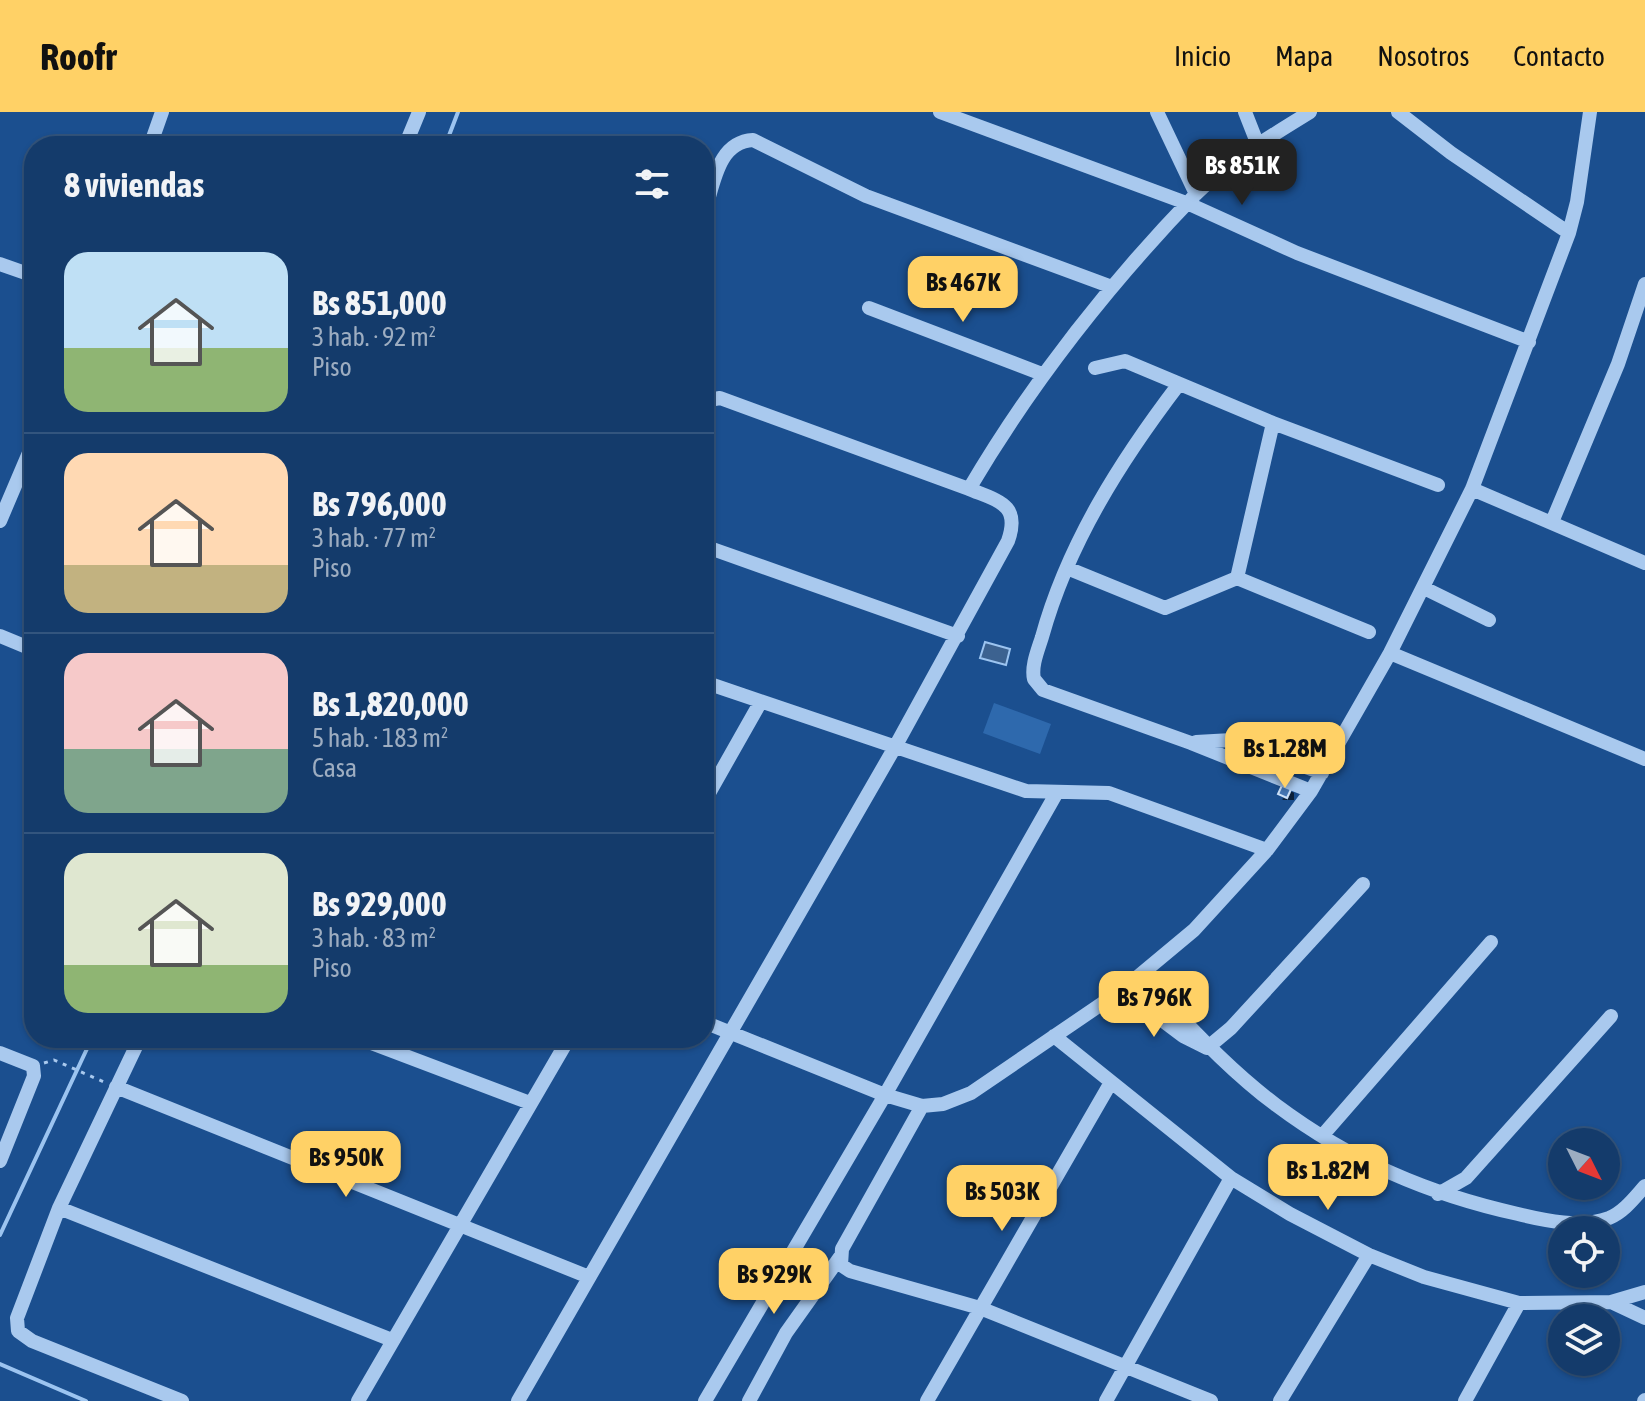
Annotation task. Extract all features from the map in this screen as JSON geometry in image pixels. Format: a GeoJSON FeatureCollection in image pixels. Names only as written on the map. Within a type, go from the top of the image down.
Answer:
{"type":"FeatureCollection","features":[{"type":"Feature","properties":{"kind":"street"},"geometry":{"type":"LineString","coordinates":[[154,136],[162,112]]}},
{"type":"Feature","properties":{"kind":"street"},"geometry":{"type":"LineString","coordinates":[[409,136],[419,112]]}},
{"type":"Feature","properties":{"kind":"street"},"geometry":{"type":"LineString","coordinates":[[940,112],[1193,199],[1297,253],[1529,342]]}},
{"type":"Feature","properties":{"kind":"street"},"geometry":{"type":"LineString","coordinates":[[1157,112],[1193,199]]}},
{"type":"Feature","properties":{"kind":"street"},"geometry":{"type":"LineString","coordinates":[[1245,112],[1258,145]]}},
{"type":"Feature","properties":{"kind":"street"},"geometry":{"type":"LineString","coordinates":[[969,489],[1042,374],[1112,287],[1193,199],[1258,145],[1310,112]]}},
{"type":"Feature","properties":{"kind":"street"},"geometry":{"type":"LineString","coordinates":[[1398,112],[1451,153],[1569,233]]}},
{"type":"Feature","properties":{"kind":"street"},"geometry":{"type":"LineString","coordinates":[[714,1026],[885,1095],[922,1106],[943,1104],[971,1093],[1122,990],[1194,930],[1267,850],[1311,791],[1390,653],[1472,489],[1569,233],[1577,202],[1590,112]]}},
{"type":"Feature","properties":{"kind":"street"},"geometry":{"type":"LineString","coordinates":[[714,186],[728,148],[739,141],[753,140],[866,196],[1112,287]]}},
{"type":"Feature","properties":{"kind":"street"},"geometry":{"type":"LineString","coordinates":[[0,264],[24,272]]}},
{"type":"Feature","properties":{"kind":"street"},"geometry":{"type":"LineString","coordinates":[[1552,522],[1618,364],[1645,284]]}},
{"type":"Feature","properties":{"kind":"street"},"geometry":{"type":"LineString","coordinates":[[869,308],[1042,374]]}},
{"type":"Feature","properties":{"kind":"street"},"geometry":{"type":"LineString","coordinates":[[1095,368],[1125,361],[1273,423],[1438,485]]}},
{"type":"Feature","properties":{"kind":"street"},"geometry":{"type":"LineString","coordinates":[[1179,384],[1120,464],[1067,568],[1032,673],[1036,684],[1043,690],[1191,743],[1311,791]]}},
{"type":"Feature","properties":{"kind":"street"},"geometry":{"type":"LineString","coordinates":[[518,1401],[958,636],[1012,528],[1008,509],[1000,501],[720,398],[714,399]]}},
{"type":"Feature","properties":{"kind":"street"},"geometry":{"type":"LineString","coordinates":[[1237,578],[1273,423]]}},
{"type":"Feature","properties":{"kind":"street"},"geometry":{"type":"LineString","coordinates":[[0,521],[24,468]]}},
{"type":"Feature","properties":{"kind":"street"},"geometry":{"type":"LineString","coordinates":[[1472,489],[1645,563]]}},
{"type":"Feature","properties":{"kind":"street"},"geometry":{"type":"LineString","coordinates":[[714,550],[958,636]]}},
{"type":"Feature","properties":{"kind":"street"},"geometry":{"type":"LineString","coordinates":[[1067,568],[1165,608],[1237,578],[1369,632]]}},
{"type":"Feature","properties":{"kind":"street"},"geometry":{"type":"LineString","coordinates":[[1424,588],[1489,620]]}},
{"type":"Feature","properties":{"kind":"street"},"geometry":{"type":"LineString","coordinates":[[0,636],[24,646]]}},
{"type":"Feature","properties":{"kind":"street"},"geometry":{"type":"LineString","coordinates":[[1390,653],[1645,759]]}},
{"type":"Feature","properties":{"kind":"street"},"geometry":{"type":"LineString","coordinates":[[714,686],[1026,791],[1109,793],[1267,850]]}},
{"type":"Feature","properties":{"kind":"street"},"geometry":{"type":"LineString","coordinates":[[714,784],[760,703]]}},
{"type":"Feature","properties":{"kind":"street"},"geometry":{"type":"LineString","coordinates":[[1191,743],[1232,740],[1322,773]]}},
{"type":"Feature","properties":{"kind":"street"},"geometry":{"type":"LineString","coordinates":[[705,1401],[885,1095],[1056,794]]}},
{"type":"Feature","properties":{"kind":"street"},"geometry":{"type":"LineString","coordinates":[[1207,1048],[1231,1028],[1363,884]]}},
{"type":"Feature","properties":{"kind":"street"},"geometry":{"type":"LineString","coordinates":[[1322,1136],[1491,942]]}},
{"type":"Feature","properties":{"kind":"street"},"geometry":{"type":"LineString","coordinates":[[1140,975],[1207,1048],[1275,1105],[1322,1136],[1437,1194],[1526,1216],[1572,1222],[1609,1218],[1622,1210],[1645,1186]]}},
{"type":"Feature","properties":{"kind":"street"},"geometry":{"type":"LineString","coordinates":[[1122,990],[1183,1036],[1207,1048]]}},
{"type":"Feature","properties":{"kind":"street"},"geometry":{"type":"LineString","coordinates":[[1437,1194],[1466,1178],[1611,1016]]}},
{"type":"Feature","properties":{"kind":"street"},"geometry":{"type":"LineString","coordinates":[[1054,1036],[1231,1178],[1290,1214],[1369,1255],[1424,1277],[1519,1303],[1611,1302],[1645,1292]]}},
{"type":"Feature","properties":{"kind":"street"},"geometry":{"type":"LineString","coordinates":[[135,1048],[59,1208],[17,1318],[18,1331],[32,1341],[182,1401]]}},
{"type":"Feature","properties":{"kind":"street"},"geometry":{"type":"LineString","coordinates":[[384,1048],[530,1103]]}},
{"type":"Feature","properties":{"kind":"street"},"geometry":{"type":"LineString","coordinates":[[358,1401],[563,1048]]}},
{"type":"Feature","properties":{"kind":"street"},"geometry":{"type":"LineString","coordinates":[[0,1053],[33,1066],[34,1076],[0,1161]]}},
{"type":"Feature","properties":{"kind":"street"},"geometry":{"type":"LineString","coordinates":[[927,1401],[1110,1084]]}},
{"type":"Feature","properties":{"kind":"street"},"geometry":{"type":"LineString","coordinates":[[116,1087],[589,1277]]}},
{"type":"Feature","properties":{"kind":"street"},"geometry":{"type":"LineString","coordinates":[[749,1401],[786,1333],[840,1257],[922,1106]]}},
{"type":"Feature","properties":{"kind":"street"},"geometry":{"type":"LineString","coordinates":[[1106,1401],[1231,1178]]}},
{"type":"Feature","properties":{"kind":"street"},"geometry":{"type":"LineString","coordinates":[[59,1208],[392,1340]]}},
{"type":"Feature","properties":{"kind":"street"},"geometry":{"type":"LineString","coordinates":[[1280,1401],[1369,1255]]}},
{"type":"Feature","properties":{"kind":"street"},"geometry":{"type":"LineString","coordinates":[[840,1257],[841,1265],[850,1271],[980,1308],[1211,1401]]}},
{"type":"Feature","properties":{"kind":"street"},"geometry":{"type":"LineString","coordinates":[[1611,1302],[1645,1318]]}},
{"type":"Feature","properties":{"kind":"street"},"geometry":{"type":"LineString","coordinates":[[1465,1401],[1519,1303]]}},
{"type":"Feature","properties":{"kind":"path"},"geometry":{"type":"LineString","coordinates":[[33,1066],[54,1060],[116,1087]]}},
{"type":"Feature","properties":{"kind":"shaded area"},"geometry":{"type":"Polygon","coordinates":[[[985,642],[1010,649],[1006,665],[980,658],[985,642]]]}},
{"type":"Feature","properties":{"kind":"shaded area"},"geometry":{"type":"Polygon","coordinates":[[[994,703],[1051,724],[1040,754],[983,733],[994,703]]]}},
{"type":"Feature","properties":{"kind":"building"},"geometry":{"type":"Polygon","coordinates":[[[1283,783],[1292,787],[1287,798],[1278,794],[1283,783]]]}},
{"type":"Feature","properties":{"kind":"waterway"},"geometry":{"type":"LineString","coordinates":[[449,136],[458,112]]}},
{"type":"Feature","properties":{"kind":"waterway"},"geometry":{"type":"LineString","coordinates":[[0,1235],[87,1048]]}},
{"type":"Feature","properties":{"kind":"waterway"},"geometry":{"type":"LineString","coordinates":[[0,1364],[86,1401]]}}]}
